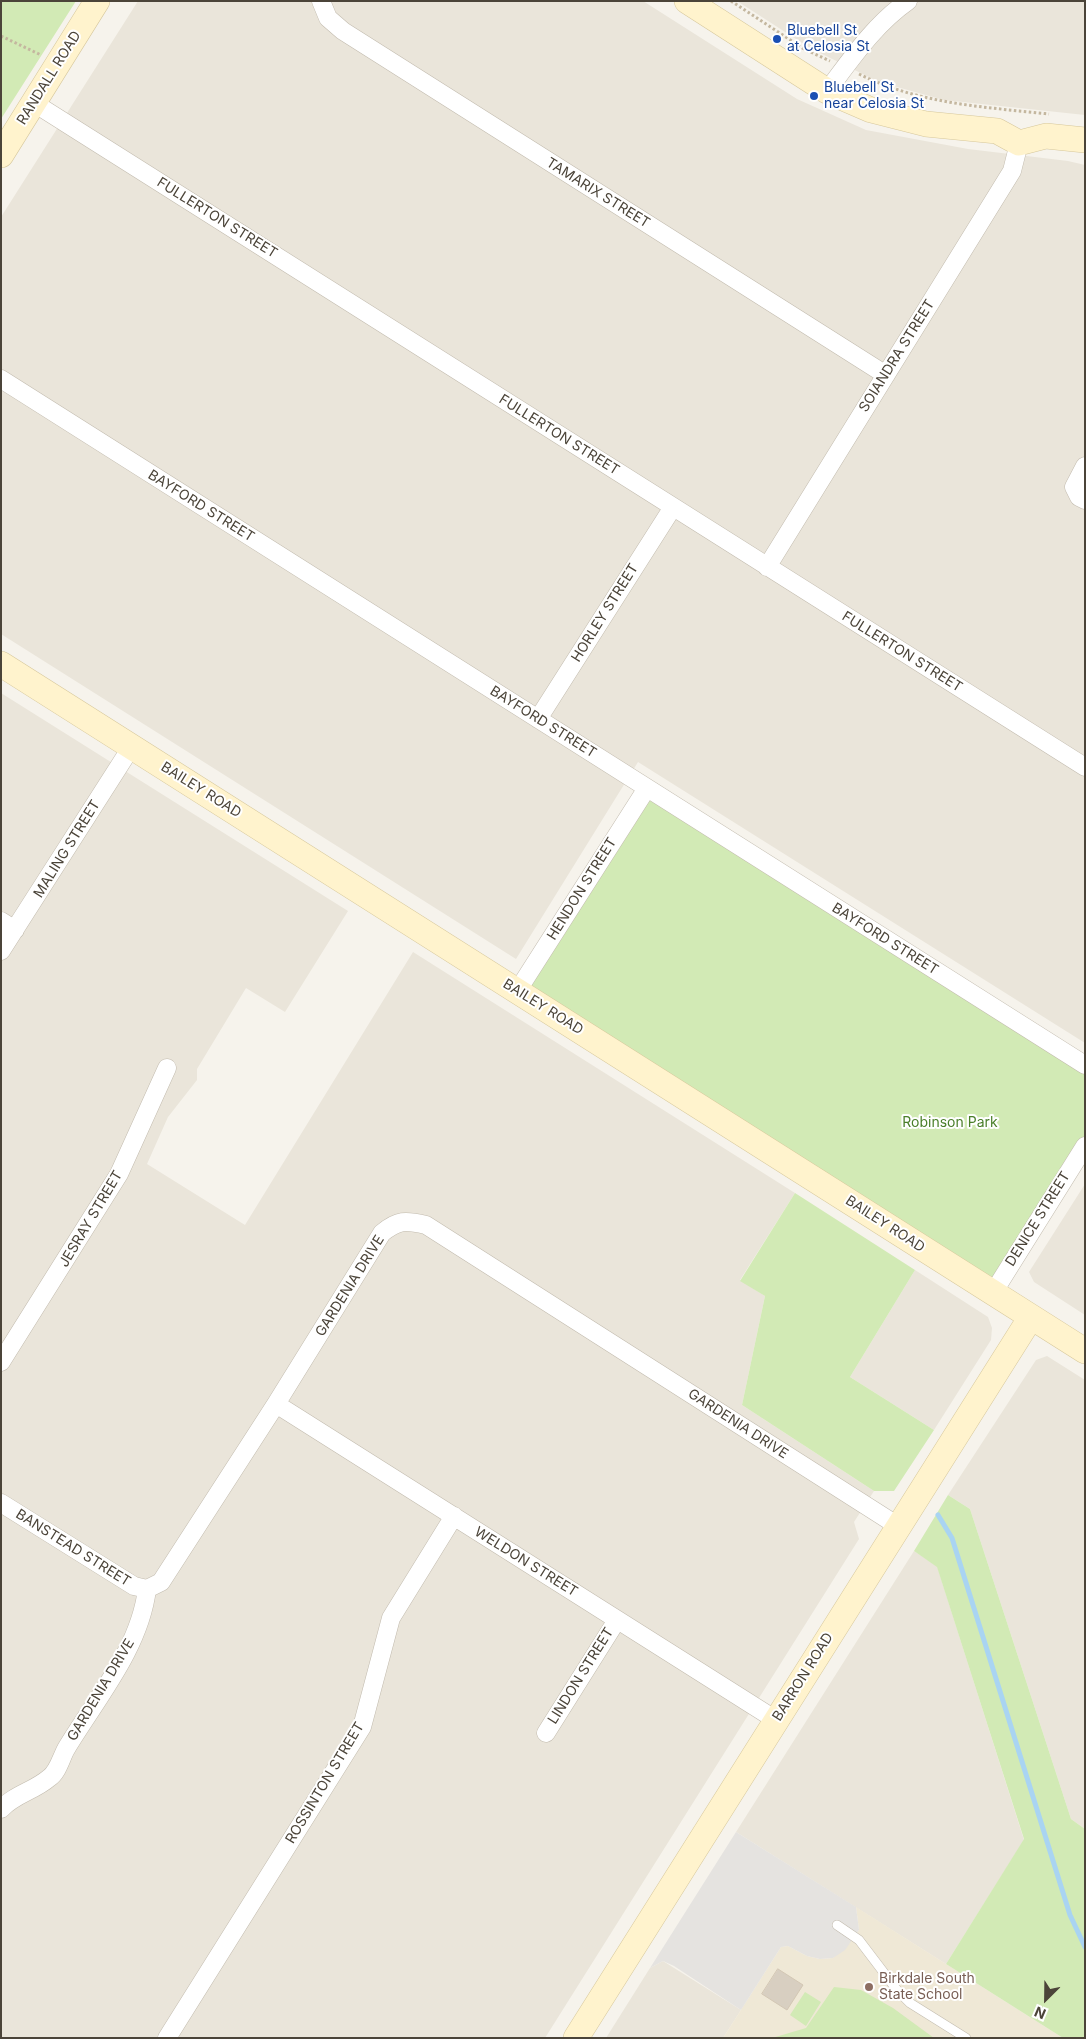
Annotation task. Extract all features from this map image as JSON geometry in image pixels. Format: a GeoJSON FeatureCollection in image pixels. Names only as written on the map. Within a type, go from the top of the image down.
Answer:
{"type":"FeatureCollection","features":[{"type":"Feature","properties":{"kind":"street","name":"RANDALL ROAD"},"geometry":{"type":"LineString","coordinates":[[1,155],[98,1]]}},
{"type":"Feature","properties":{"kind":"street","name":"TAMARIX STREET"},"geometry":{"type":"LineString","coordinates":[[321,1],[328,18],[343,31],[886,375]]}},
{"type":"Feature","properties":{"kind":"street"},"geometry":{"type":"LineString","coordinates":[[687,1],[827,91],[871,110],[926,124],[997,131],[1019,143],[1046,136],[1085,140]]}},
{"type":"Feature","properties":{"kind":"street"},"geometry":{"type":"LineString","coordinates":[[827,91],[866,39],[889,15],[908,1]]}},
{"type":"Feature","properties":{"kind":"street","name":"FULLERTON STREET"},"geometry":{"type":"LineString","coordinates":[[34,102],[1085,767]]}},
{"type":"Feature","properties":{"kind":"street","name":"SOIANDRA STREET"},"geometry":{"type":"LineString","coordinates":[[767,567],[1012,171],[1019,143]]}},
{"type":"Feature","properties":{"kind":"street","name":"BAYFORD STREET"},"geometry":{"type":"LineString","coordinates":[[1,379],[1085,1065]]}},
{"type":"Feature","properties":{"kind":"street"},"geometry":{"type":"LineString","coordinates":[[1085,466],[1074,487],[1079,497],[1085,500]]}},
{"type":"Feature","properties":{"kind":"street","name":"HORLEY STREET"},"geometry":{"type":"LineString","coordinates":[[538,719],[673,507]]}},
{"type":"Feature","properties":{"kind":"street","name":"BAILEY ROAD"},"geometry":{"type":"LineString","coordinates":[[1,664],[518,990],[993,1294],[1085,1350]]}},
{"type":"Feature","properties":{"kind":"street","name":"MALING STREET"},"geometry":{"type":"LineString","coordinates":[[1,951],[8,926],[132,746]]}},
{"type":"Feature","properties":{"kind":"street","name":"HENDON STREET"},"geometry":{"type":"LineString","coordinates":[[518,990],[647,788]]}},
{"type":"Feature","properties":{"kind":"street","name":"JESRAY STREET"},"geometry":{"type":"LineString","coordinates":[[1,1362],[119,1174],[167,1068]]}},
{"type":"Feature","properties":{"kind":"street","name":"DENICE STREET"},"geometry":{"type":"LineString","coordinates":[[993,1294],[1085,1146]]}},
{"type":"Feature","properties":{"kind":"street","name":"GARDENIA DRIVE"},"geometry":{"type":"LineString","coordinates":[[1,1809],[10,1799],[50,1778],[65,1750],[101,1696],[133,1636],[145,1606],[147,1589],[161,1582],[276,1404],[382,1233],[394,1223],[408,1221],[426,1224],[898,1526]]}},
{"type":"Feature","properties":{"kind":"street","name":"BARRON ROAD"},"geometry":{"type":"LineString","coordinates":[[576,2038],[1031,1317]]}},
{"type":"Feature","properties":{"kind":"street","name":"WELDON STREET"},"geometry":{"type":"LineString","coordinates":[[276,1404],[776,1720]]}},
{"type":"Feature","properties":{"kind":"street","name":"BANSTEAD STREET"},"geometry":{"type":"LineString","coordinates":[[1,1503],[134,1586],[147,1589]]}},
{"type":"Feature","properties":{"kind":"street","name":"ROSSINTON STREET"},"geometry":{"type":"LineString","coordinates":[[167,2038],[362,1728],[391,1618],[454,1516]]}},
{"type":"Feature","properties":{"kind":"street","name":"LINDON STREET"},"geometry":{"type":"LineString","coordinates":[[546,1733],[617,1620]]}},
{"type":"Feature","properties":{"kind":"lane"},"geometry":{"type":"LineString","coordinates":[[836,1925],[858,1940],[910,2004],[966,2038]]}},
{"type":"Feature","properties":{"kind":"path"},"geometry":{"type":"LineString","coordinates":[[731,1],[804,49],[881,85],[929,100],[1057,115]]}},
{"type":"Feature","properties":{"kind":"path"},"geometry":{"type":"LineString","coordinates":[[1,36],[46,58]]}},
{"type":"Feature","properties":{"kind":"shaded area"},"geometry":{"type":"Polygon","coordinates":[[[138,1],[643,1],[797,99],[866,130],[968,149],[1068,161],[1085,165],[1085,1043],[638,762],[516,959],[1,634],[1,217],[138,1]]]}},
{"type":"Feature","properties":{"kind":"shaded area"},"geometry":{"type":"Polygon","coordinates":[[[737,1],[1085,1],[1085,115],[944,100],[879,82],[810,48],[737,1]]]}},
{"type":"Feature","properties":{"kind":"shaded area"},"geometry":{"type":"Polygon","coordinates":[[[1,693],[348,911],[285,1012],[246,988],[197,1069],[197,1080],[168,1117],[147,1164],[245,1225],[413,952],[795,1193],[740,1280],[765,1296],[742,1405],[874,1491],[854,1522],[859,1539],[545,2038],[1,2038],[1,693]]]}},
{"type":"Feature","properties":{"kind":"shaded area"},"geometry":{"type":"Polygon","coordinates":[[[1085,1184],[1085,1315],[1034,1282],[1029,1272],[1085,1184]]]}},
{"type":"Feature","properties":{"kind":"shaded area"},"geometry":{"type":"Polygon","coordinates":[[[915,1270],[988,1317],[992,1328],[991,1340],[934,1430],[850,1377],[915,1270]]]}},
{"type":"Feature","properties":{"kind":"shaded area"},"geometry":{"type":"Polygon","coordinates":[[[1047,1356],[1085,1380],[1085,1829],[1071,1819],[970,1509],[948,1495],[1036,1360],[1047,1356]]]}},
{"type":"Feature","properties":{"kind":"shaded area"},"geometry":{"type":"Polygon","coordinates":[[[914,1551],[937,1566],[1024,1840],[946,1964],[736,1832],[914,1551]]]}},
{"type":"Feature","properties":{"kind":"shaded area"},"geometry":{"type":"Polygon","coordinates":[[[736,1832],[856,1907],[859,1930],[845,1950],[833,1958],[820,1959],[807,1956],[788,1946],[781,1947],[741,2010],[674,1966],[663,1961],[650,1968],[736,1832]]]}},
{"type":"Feature","properties":{"kind":"shaded area","name":"Birkdale South State School"},"geometry":{"type":"Polygon","coordinates":[[[856,1907],[1063,2038],[723,2038],[781,1947],[788,1946],[807,1956],[820,1959],[833,1958],[859,1930],[856,1907]]]}},
{"type":"Feature","properties":{"kind":"shaded area"},"geometry":{"type":"Polygon","coordinates":[[[663,1961],[741,2010],[723,2038],[606,2038],[650,1968],[663,1961]]]}},
{"type":"Feature","properties":{"kind":"green space"},"geometry":{"type":"Polygon","coordinates":[[[1,1],[76,1],[1,119],[1,1]]]}},
{"type":"Feature","properties":{"kind":"green space","name":"Robinson Park"},"geometry":{"type":"Polygon","coordinates":[[[647,788],[1085,1065],[1085,1146],[993,1293],[518,990],[647,788]]]}},
{"type":"Feature","properties":{"kind":"green space"},"geometry":{"type":"Polygon","coordinates":[[[795,1193],[915,1270],[850,1377],[934,1430],[894,1491],[874,1491],[742,1405],[765,1296],[740,1281],[795,1193]]]}},
{"type":"Feature","properties":{"kind":"green space"},"geometry":{"type":"Polygon","coordinates":[[[948,1495],[970,1509],[1071,1819],[1085,1829],[1085,2038],[1063,2038],[946,1964],[1024,1839],[937,1567],[914,1551],[948,1495]]]}},
{"type":"Feature","properties":{"kind":"green space"},"geometry":{"type":"Polygon","coordinates":[[[834,1987],[861,1990],[893,2008],[934,2038],[772,2038],[806,2028],[834,1987]]]}},
{"type":"Feature","properties":{"kind":"green space"},"geometry":{"type":"Polygon","coordinates":[[[805,1992],[821,2002],[806,2026],[790,2015],[805,1992]]]}},
{"type":"Feature","properties":{"kind":"building"},"geometry":{"type":"Polygon","coordinates":[[[778,1969],[803,1985],[787,2010],[762,1994],[778,1969]]]}},
{"type":"Feature","properties":{"kind":"waterway"},"geometry":{"type":"LineString","coordinates":[[938,1515],[952,1538],[1070,1915],[1085,1947]]}},
{"type":"Feature","properties":{"kind":"place","name":"Bluebell St at Celosia St"},"geometry":{"type":"Point","coordinates":[777,39]}},
{"type":"Feature","properties":{"kind":"place","name":"Bluebell St near Celosia St"},"geometry":{"type":"Point","coordinates":[814,96]}},
{"type":"Feature","properties":{"kind":"place","name":"Birkdale South State School"},"geometry":{"type":"Point","coordinates":[869,1987]}}]}
